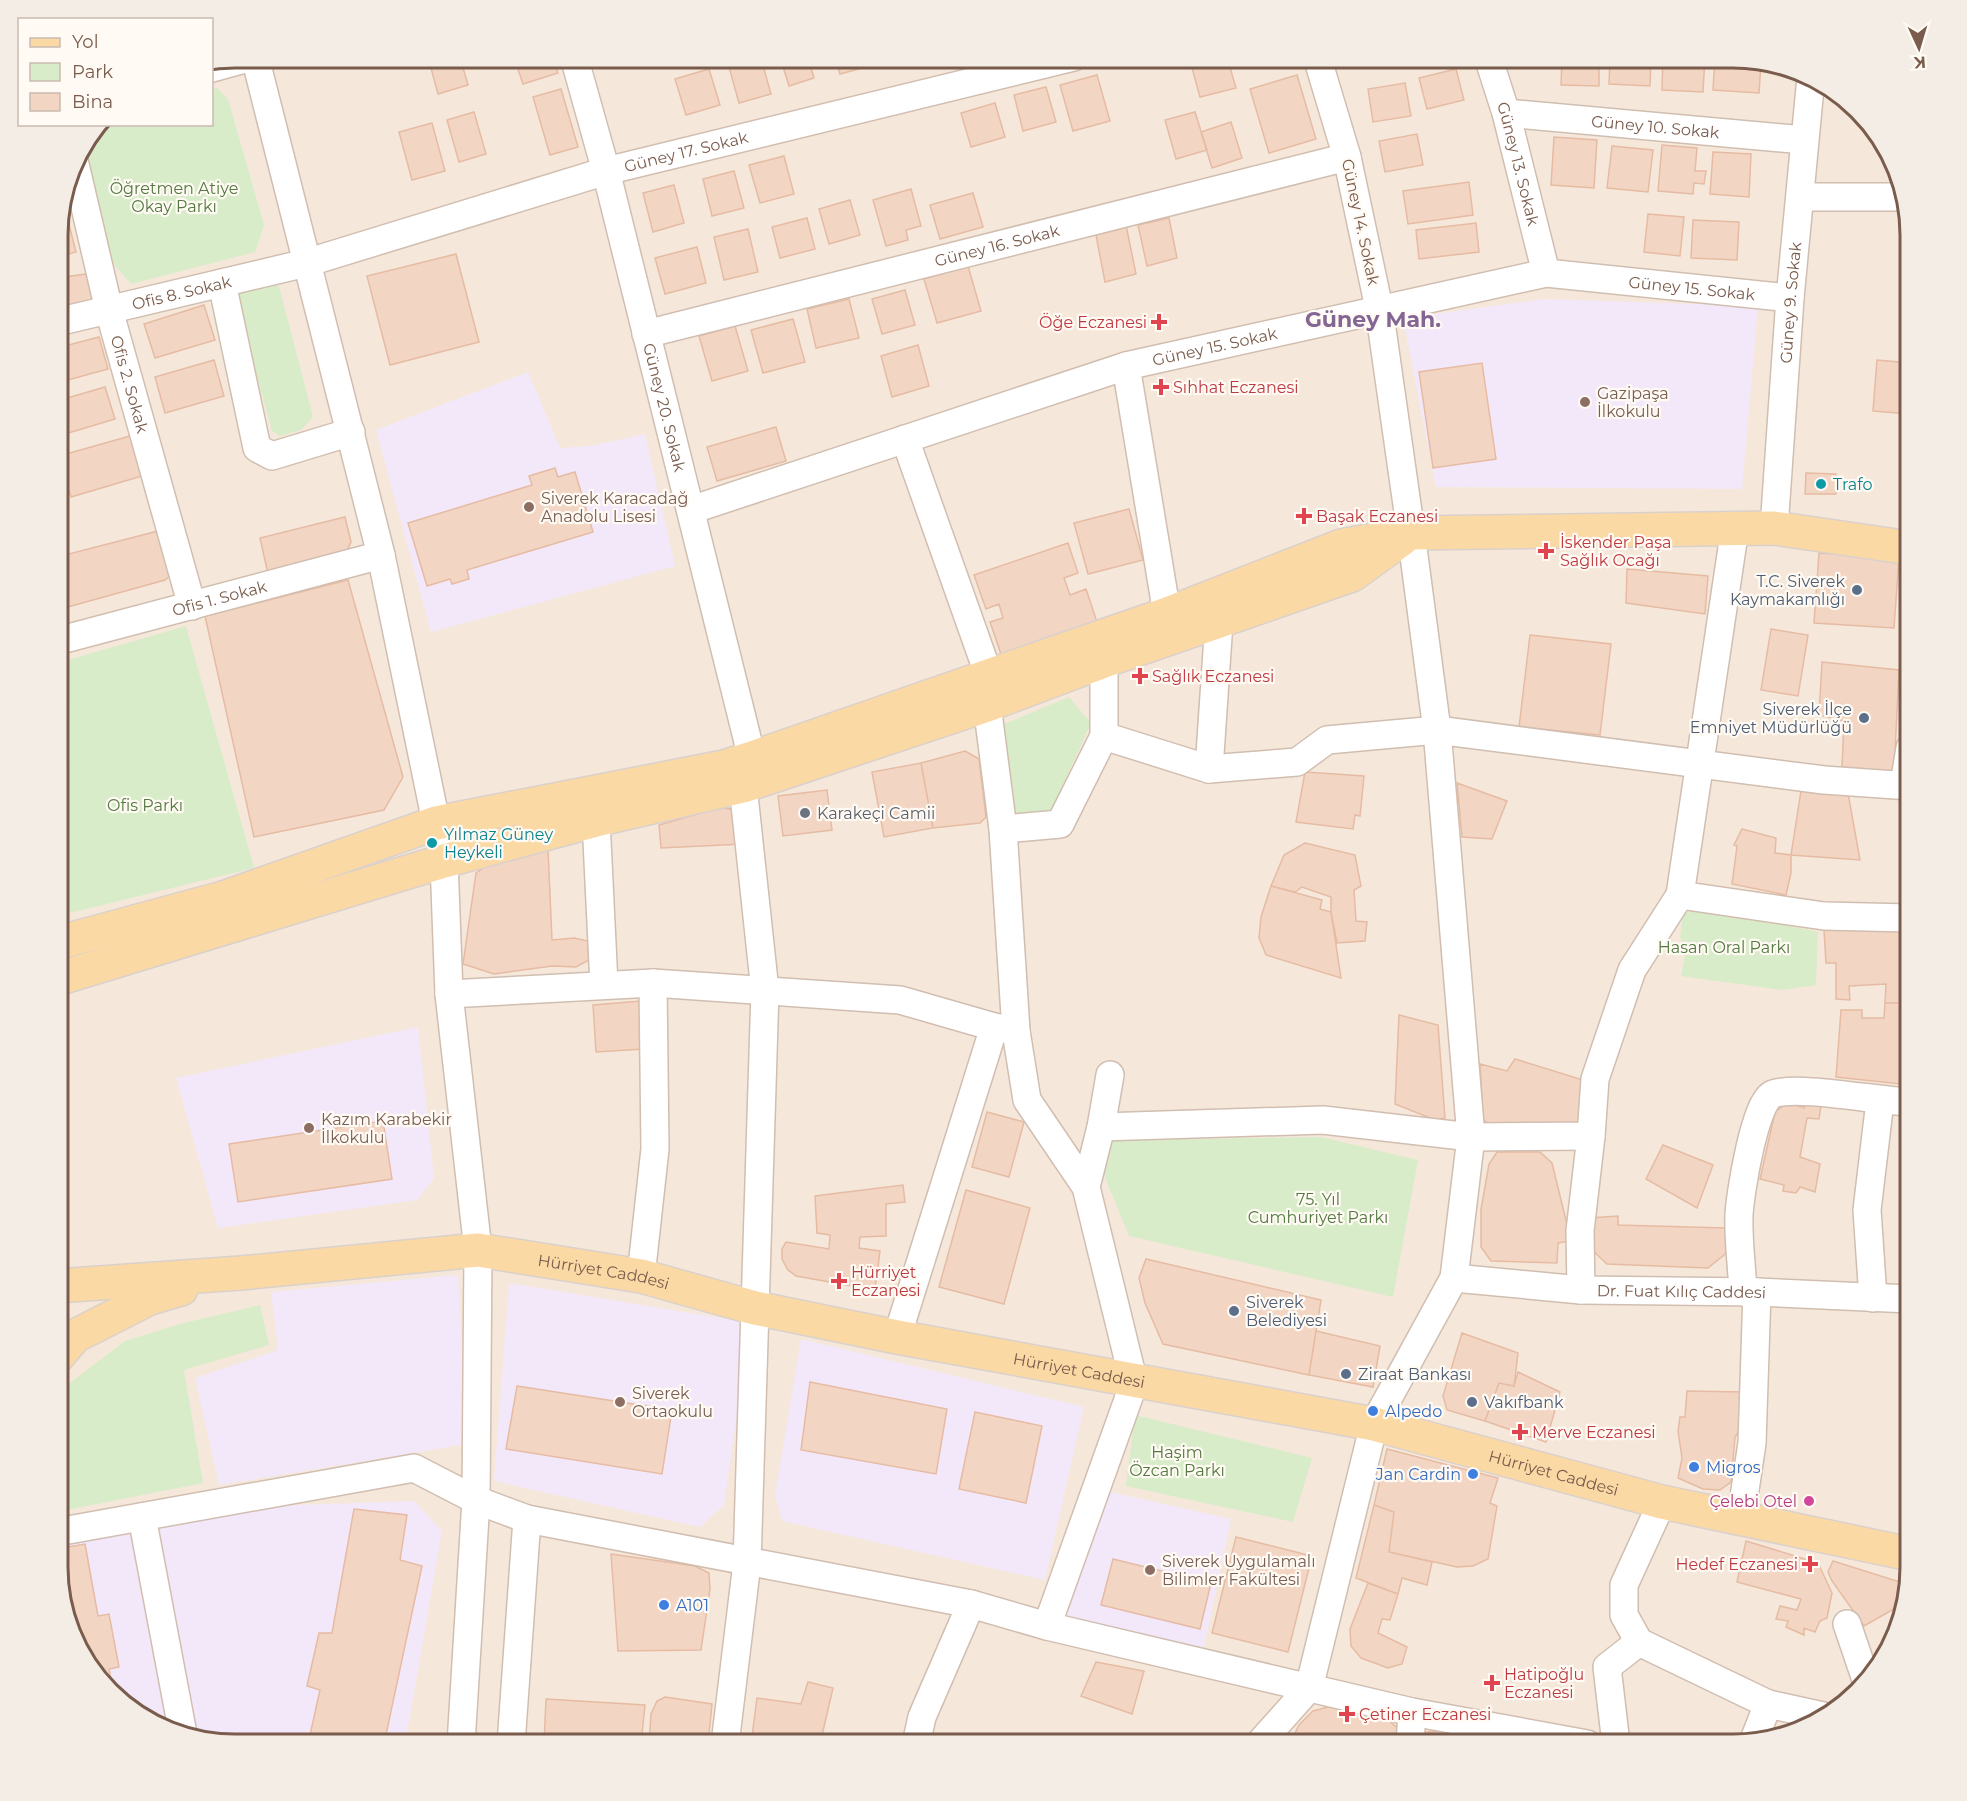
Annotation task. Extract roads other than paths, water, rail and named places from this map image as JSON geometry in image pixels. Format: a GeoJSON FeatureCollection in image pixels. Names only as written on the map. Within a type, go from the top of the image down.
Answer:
{"type":"FeatureCollection","features":[{"type":"Feature","properties":{"kind":"main road"},"geometry":{"type":"LineString","coordinates":[[1814,535],[1899,527]]}},
{"type":"Feature","properties":{"kind":"main road"},"geometry":{"type":"LineString","coordinates":[[988,691],[1167,614],[1341,546],[1411,533],[1774,528],[1899,547]]}},
{"type":"Feature","properties":{"kind":"main road"},"geometry":{"type":"LineString","coordinates":[[68,976],[444,861],[596,820],[988,691],[1104,661],[1352,575],[1411,533]]}},
{"type":"Feature","properties":{"kind":"main road"},"geometry":{"type":"LineString","coordinates":[[68,940],[223,898],[436,824],[724,767],[747,772]]}},
{"type":"Feature","properties":{"kind":"main road","name":"Hürriyet Caddesi"},"geometry":{"type":"LineString","coordinates":[[241,1273],[478,1250],[641,1276],[755,1308],[897,1338],[1134,1383],[1374,1424],[1662,1502],[1900,1552]]}},
{"type":"Feature","properties":{"kind":"main road"},"geometry":{"type":"LineString","coordinates":[[68,1285],[241,1273]]}},
{"type":"Feature","properties":{"kind":"main road"},"geometry":{"type":"LineString","coordinates":[[68,1344],[75,1336],[150,1298],[241,1273]]}},
{"type":"Feature","properties":{"kind":"street","name":"Güney 17. Sokak"},"geometry":{"type":"LineString","coordinates":[[306,263],[606,171],[1031,67]]}},
{"type":"Feature","properties":{"kind":"street","name":"Güney 14. Sokak"},"geometry":{"type":"LineString","coordinates":[[1320,67],[1347,157],[1379,308],[1437,730],[1471,1137],[1454,1278]]}},
{"type":"Feature","properties":{"kind":"street","name":"Güney 13. Sokak"},"geometry":{"type":"LineString","coordinates":[[1491,67],[1506,112],[1546,273]]}},
{"type":"Feature","properties":{"kind":"street"},"geometry":{"type":"LineString","coordinates":[[257,68],[381,555],[444,861],[450,994],[478,1250],[476,1500],[462,1734]]}},
{"type":"Feature","properties":{"kind":"street","name":"Güney 20. Sokak"},"geometry":{"type":"LineString","coordinates":[[577,68],[606,171],[645,334],[691,510],[747,772],[765,991],[747,1563],[726,1734]]}},
{"type":"Feature","properties":{"kind":"street","name":"Güney 9. Sokak"},"geometry":{"type":"LineString","coordinates":[[1774,528],[1790,298],[1809,86]]}},
{"type":"Feature","properties":{"kind":"street","name":"Güney 10. Sokak"},"geometry":{"type":"LineString","coordinates":[[1506,112],[1804,140]]}},
{"type":"Feature","properties":{"kind":"street","name":"Güney 16. Sokak"},"geometry":{"type":"LineString","coordinates":[[645,334],[1347,157]]}},
{"type":"Feature","properties":{"kind":"street","name":"Ofis 2. Sokak"},"geometry":{"type":"LineString","coordinates":[[78,176],[109,310],[192,606]]}},
{"type":"Feature","properties":{"kind":"street"},"geometry":{"type":"LineString","coordinates":[[1801,196],[1895,197]]}},
{"type":"Feature","properties":{"kind":"street","name":"Ofis 8. Sokak"},"geometry":{"type":"LineString","coordinates":[[68,319],[306,263]]}},
{"type":"Feature","properties":{"kind":"street","name":"Güney 15. Sokak"},"geometry":{"type":"LineString","coordinates":[[691,510],[1126,366],[1379,308],[1546,273],[1790,298]]}},
{"type":"Feature","properties":{"kind":"street"},"geometry":{"type":"LineString","coordinates":[[222,283],[257,448],[272,456],[351,432]]}},
{"type":"Feature","properties":{"kind":"street"},"geometry":{"type":"LineString","coordinates":[[1126,366],[1167,614]]}},
{"type":"Feature","properties":{"kind":"street"},"geometry":{"type":"LineString","coordinates":[[905,439],[988,691],[1003,829],[1005,1029],[1027,1100],[1086,1187],[1134,1383],[1047,1626]]}},
{"type":"Feature","properties":{"kind":"street"},"geometry":{"type":"LineString","coordinates":[[1581,1290],[1580,1232],[1595,1079],[1632,970],[1680,895],[1698,762],[1735,528]]}},
{"type":"Feature","properties":{"kind":"street","name":"Ofis 1. Sokak"},"geometry":{"type":"LineString","coordinates":[[68,638],[381,555]]}},
{"type":"Feature","properties":{"kind":"street"},"geometry":{"type":"LineString","coordinates":[[1209,769],[1219,622]]}},
{"type":"Feature","properties":{"kind":"street"},"geometry":{"type":"LineString","coordinates":[[1003,829],[1060,824],[1104,736],[1104,661]]}},
{"type":"Feature","properties":{"kind":"street"},"geometry":{"type":"LineString","coordinates":[[1104,736],[1209,769],[1297,762],[1327,740],[1437,730],[1824,780],[1899,785]]}},
{"type":"Feature","properties":{"kind":"street"},"geometry":{"type":"LineString","coordinates":[[596,820],[604,985]]}},
{"type":"Feature","properties":{"kind":"street"},"geometry":{"type":"LineString","coordinates":[[1680,895],[1824,916],[1900,918]]}},
{"type":"Feature","properties":{"kind":"street"},"geometry":{"type":"LineString","coordinates":[[450,994],[653,983],[900,1000],[1005,1029]]}},
{"type":"Feature","properties":{"kind":"street"},"geometry":{"type":"LineString","coordinates":[[641,1276],[655,1149],[653,983]]}},
{"type":"Feature","properties":{"kind":"street"},"geometry":{"type":"LineString","coordinates":[[897,1338],[1005,1029]]}},
{"type":"Feature","properties":{"kind":"street"},"geometry":{"type":"LineString","coordinates":[[1086,1187],[1101,1126],[1110,1075]]}},
{"type":"Feature","properties":{"kind":"street"},"geometry":{"type":"LineString","coordinates":[[1741,1518],[1752,1443],[1750,1292],[1739,1214],[1754,1129],[1764,1100],[1773,1094],[1804,1091],[1900,1102]]}},
{"type":"Feature","properties":{"kind":"street"},"geometry":{"type":"LineString","coordinates":[[1873,1298],[1867,1210],[1881,1101]]}},
{"type":"Feature","properties":{"kind":"street"},"geometry":{"type":"LineString","coordinates":[[1101,1126],[1323,1120],[1471,1137],[1591,1136]]}},
{"type":"Feature","properties":{"kind":"street"},"geometry":{"type":"LineString","coordinates":[[1268,1734],[1309,1688],[1374,1424],[1454,1278]]}},
{"type":"Feature","properties":{"kind":"street","name":"Dr. Fuat Kılıç Caddesi"},"geometry":{"type":"LineString","coordinates":[[1454,1278],[1581,1290],[1750,1292],[1900,1299]]}},
{"type":"Feature","properties":{"kind":"street"},"geometry":{"type":"LineString","coordinates":[[68,1530],[414,1468],[476,1500],[527,1519],[747,1563],[971,1604],[1047,1626],[1412,1712],[1532,1734]]}},
{"type":"Feature","properties":{"kind":"street"},"geometry":{"type":"LineString","coordinates":[[1662,1502],[1624,1585],[1624,1615],[1639,1642],[1768,1704],[1811,1713]]}},
{"type":"Feature","properties":{"kind":"street"},"geometry":{"type":"LineString","coordinates":[[142,1517],[181,1725]]}},
{"type":"Feature","properties":{"kind":"street"},"geometry":{"type":"LineString","coordinates":[[512,1734],[527,1519]]}},
{"type":"Feature","properties":{"kind":"street"},"geometry":{"type":"LineString","coordinates":[[918,1734],[922,1717],[971,1604]]}},
{"type":"Feature","properties":{"kind":"street"},"geometry":{"type":"LineString","coordinates":[[1847,1624],[1863,1670]]}},
{"type":"Feature","properties":{"kind":"street"},"geometry":{"type":"LineString","coordinates":[[1615,1734],[1607,1667],[1639,1642]]}},
{"type":"Feature","properties":{"kind":"street"},"geometry":{"type":"LineString","coordinates":[[1757,1731],[1768,1704]]}},
{"type":"Feature","properties":{"kind":"street"},"geometry":{"type":"LineString","coordinates":[[1411,1734],[1412,1712]]}},
{"type":"Feature","properties":{"kind":"place","name":"Öğe Eczanesi"},"geometry":{"type":"Point","coordinates":[1159,322]}},
{"type":"Feature","properties":{"kind":"place","name":"Sıhhat Eczanesi"},"geometry":{"type":"Point","coordinates":[1161,387]}},
{"type":"Feature","properties":{"kind":"place","name":"Gazipaşa İlkokulu"},"geometry":{"type":"Point","coordinates":[1585,402]}},
{"type":"Feature","properties":{"kind":"place","name":"Trafo"},"geometry":{"type":"Point","coordinates":[1821,484]}},
{"type":"Feature","properties":{"kind":"place","name":"Siverek Karacadağ Anadolu Lisesi"},"geometry":{"type":"Point","coordinates":[529,507]}},
{"type":"Feature","properties":{"kind":"place","name":"Başak Eczanesi"},"geometry":{"type":"Point","coordinates":[1304,516]}},
{"type":"Feature","properties":{"kind":"place","name":"İskender Paşa Sağlık Ocağı"},"geometry":{"type":"Point","coordinates":[1546,551]}},
{"type":"Feature","properties":{"kind":"place","name":"T.C. Siverek Kaymakamlığı"},"geometry":{"type":"Point","coordinates":[1857,590]}},
{"type":"Feature","properties":{"kind":"place","name":"Sağlık Eczanesi"},"geometry":{"type":"Point","coordinates":[1140,676]}},
{"type":"Feature","properties":{"kind":"place","name":"Siverek İlçe Emniyet Müdürlüğü"},"geometry":{"type":"Point","coordinates":[1864,718]}},
{"type":"Feature","properties":{"kind":"place","name":"Karakeçi Camii"},"geometry":{"type":"Point","coordinates":[805,813]}},
{"type":"Feature","properties":{"kind":"place","name":"Yılmaz Güney Heykeli"},"geometry":{"type":"Point","coordinates":[432,843]}},
{"type":"Feature","properties":{"kind":"place","name":"Kazım Karabekir İlkokulu"},"geometry":{"type":"Point","coordinates":[309,1128]}},
{"type":"Feature","properties":{"kind":"place","name":"Hürriyet Eczanesi"},"geometry":{"type":"Point","coordinates":[839,1281]}},
{"type":"Feature","properties":{"kind":"place","name":"Siverek Belediyesi"},"geometry":{"type":"Point","coordinates":[1234,1311]}},
{"type":"Feature","properties":{"kind":"place","name":"Ziraat Bankası"},"geometry":{"type":"Point","coordinates":[1346,1374]}},
{"type":"Feature","properties":{"kind":"place","name":"Siverek Ortaokulu"},"geometry":{"type":"Point","coordinates":[620,1402]}},
{"type":"Feature","properties":{"kind":"place","name":"Vakıfbank"},"geometry":{"type":"Point","coordinates":[1472,1402]}},
{"type":"Feature","properties":{"kind":"place","name":"Alpedo"},"geometry":{"type":"Point","coordinates":[1373,1411]}},
{"type":"Feature","properties":{"kind":"place","name":"Merve Eczanesi"},"geometry":{"type":"Point","coordinates":[1520,1432]}},
{"type":"Feature","properties":{"kind":"place","name":"Migros"},"geometry":{"type":"Point","coordinates":[1694,1467]}},
{"type":"Feature","properties":{"kind":"place","name":"Jan Cardin"},"geometry":{"type":"Point","coordinates":[1473,1474]}},
{"type":"Feature","properties":{"kind":"place","name":"Çelebi Otel"},"geometry":{"type":"Point","coordinates":[1809,1501]}},
{"type":"Feature","properties":{"kind":"place","name":"Hedef Eczanesi"},"geometry":{"type":"Point","coordinates":[1810,1564]}},
{"type":"Feature","properties":{"kind":"place","name":"Siverek Uygulamalı Bilimler Fakültesi"},"geometry":{"type":"Point","coordinates":[1150,1570]}},
{"type":"Feature","properties":{"kind":"place","name":"A101"},"geometry":{"type":"Point","coordinates":[664,1605]}},
{"type":"Feature","properties":{"kind":"place","name":"Hatipoğlu Eczanesi"},"geometry":{"type":"Point","coordinates":[1492,1683]}},
{"type":"Feature","properties":{"kind":"place","name":"Çetiner Eczanesi"},"geometry":{"type":"Point","coordinates":[1347,1714]}},
{"type":"Feature","properties":{"kind":"district","name":"Güney Mah."},"geometry":{"type":"Point","coordinates":[1373,319]}},
{"type":"Feature","properties":{"kind":"park label","name":"Öğretmen Atiye Okay Parkı"},"geometry":{"type":"Point","coordinates":[174,197]}},
{"type":"Feature","properties":{"kind":"park label","name":"Ofis Parkı"},"geometry":{"type":"Point","coordinates":[145,805]}},
{"type":"Feature","properties":{"kind":"park label","name":"Hasan Oral Parkı"},"geometry":{"type":"Point","coordinates":[1724,947]}},
{"type":"Feature","properties":{"kind":"park label","name":"75. Yıl Cumhuriyet Parkı"},"geometry":{"type":"Point","coordinates":[1318,1208]}},
{"type":"Feature","properties":{"kind":"park label","name":"Haşim Özcan Parkı"},"geometry":{"type":"Point","coordinates":[1177,1461]}}]}
